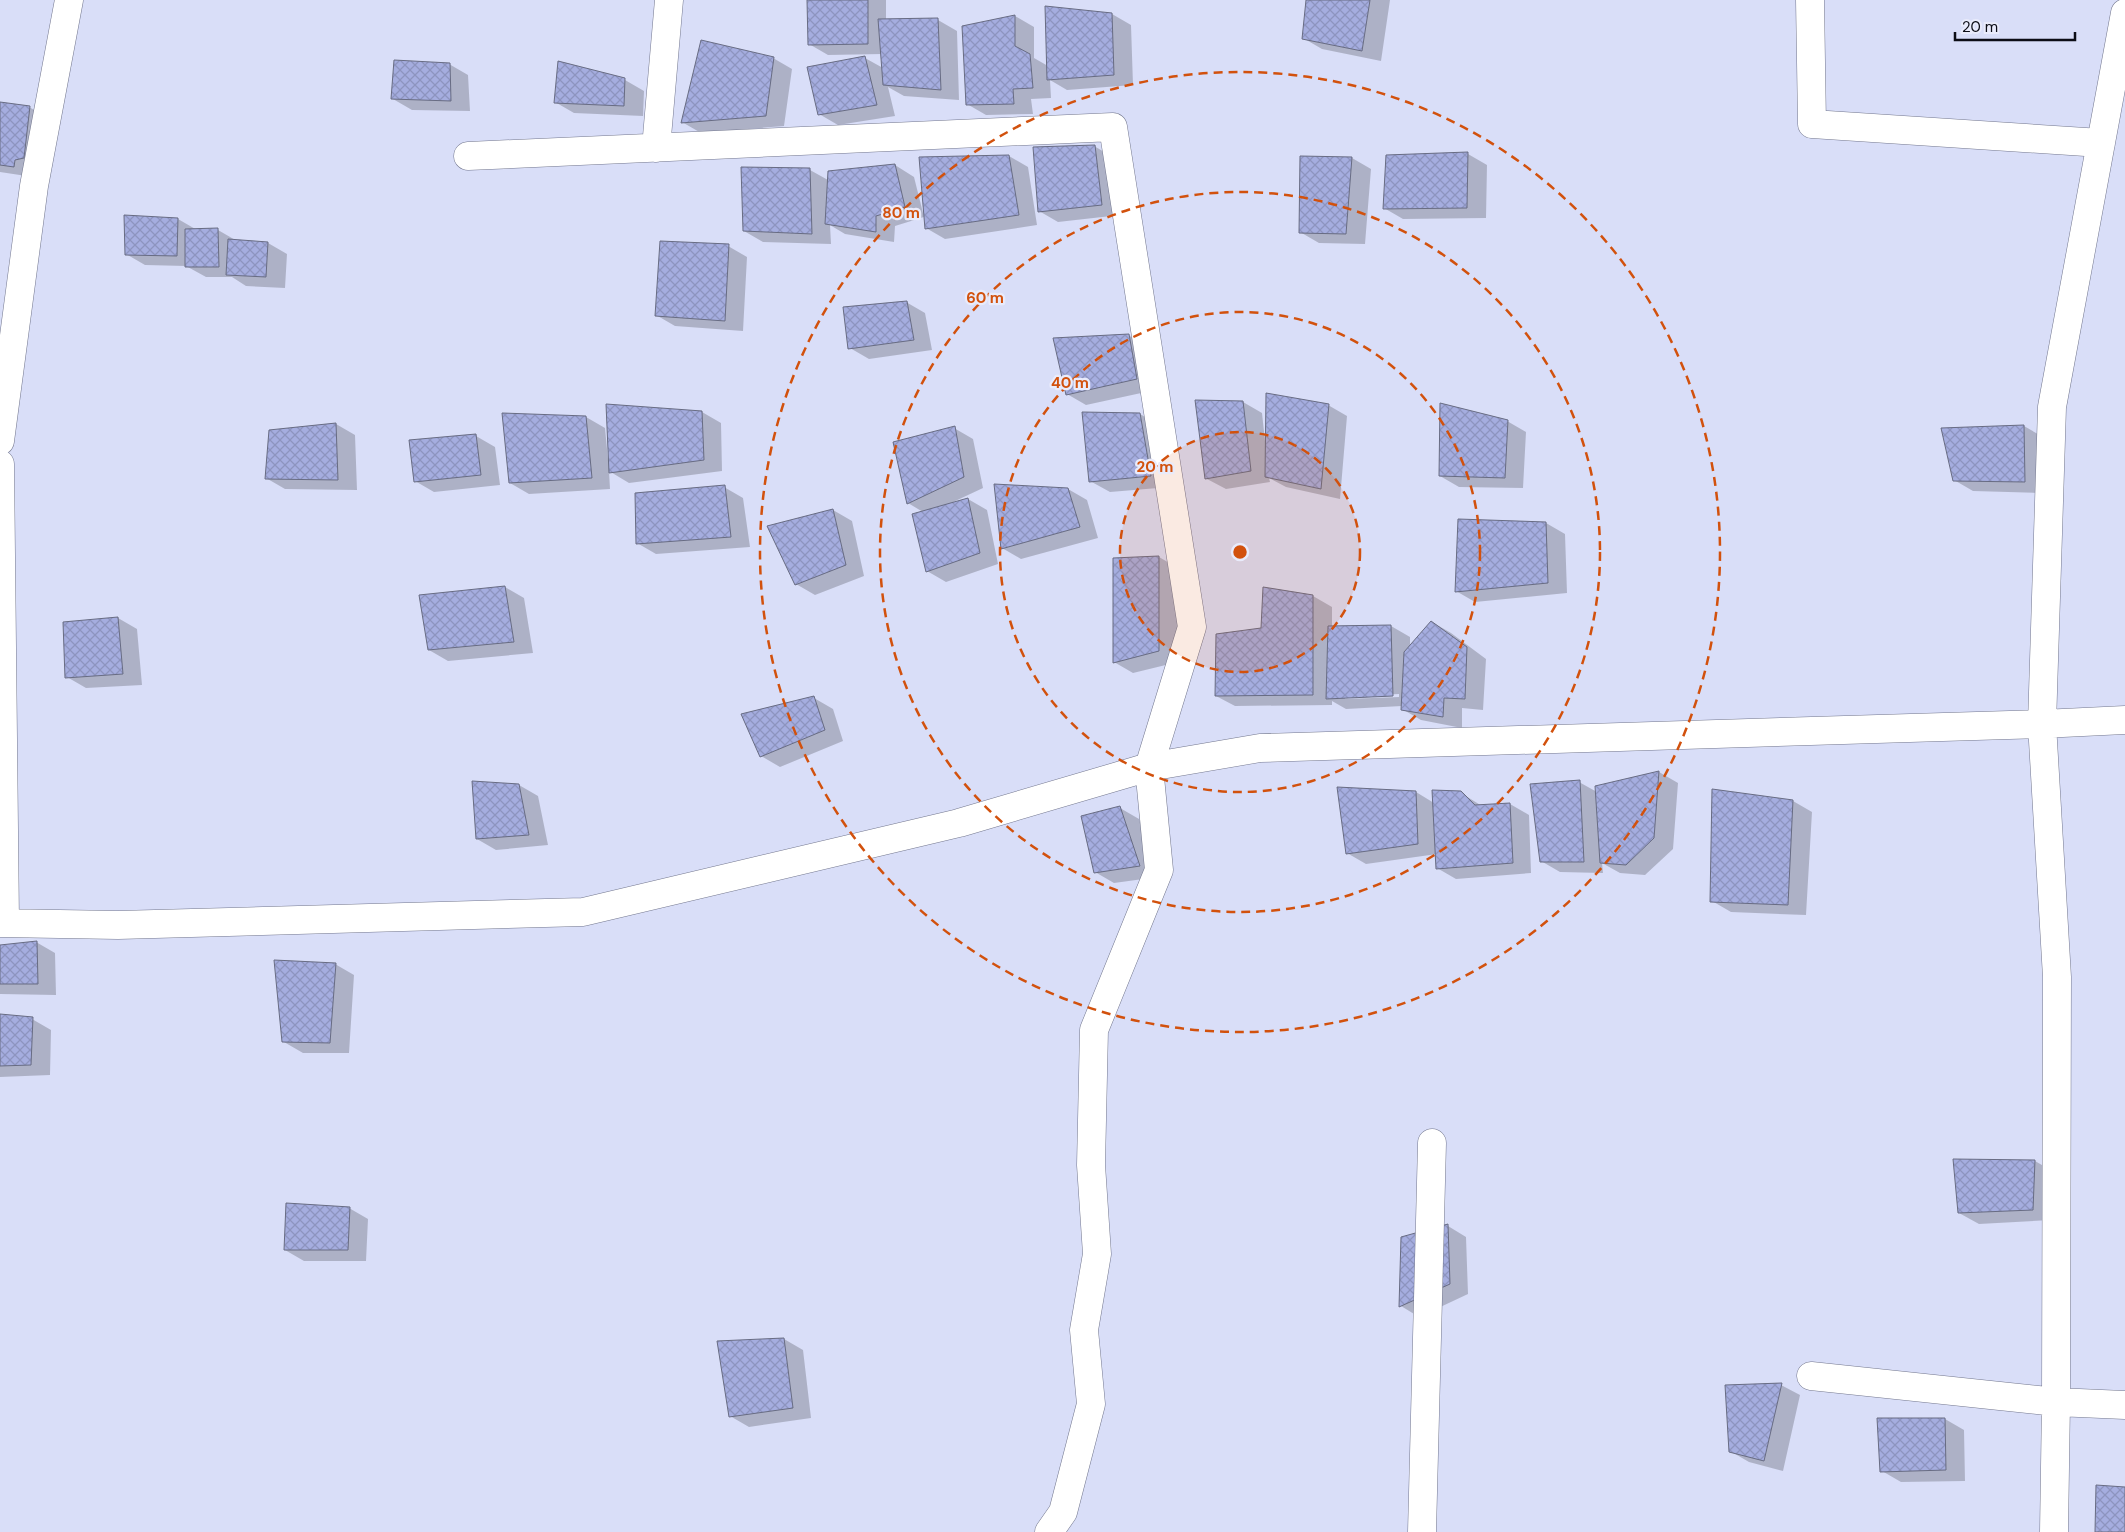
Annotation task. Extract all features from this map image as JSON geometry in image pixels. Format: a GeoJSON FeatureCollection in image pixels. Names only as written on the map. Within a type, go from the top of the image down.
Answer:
{"type":"FeatureCollection","features":[{"type":"Feature","properties":{"kind":"street"},"geometry":{"type":"LineString","coordinates":[[0,442],[34,186],[69,0]]}},
{"type":"Feature","properties":{"kind":"street"},"geometry":{"type":"LineString","coordinates":[[656,148],[669,0]]}},
{"type":"Feature","properties":{"kind":"street"},"geometry":{"type":"LineString","coordinates":[[1810,0],[1812,124],[2101,143]]}},
{"type":"Feature","properties":{"kind":"street"},"geometry":{"type":"LineString","coordinates":[[2054,1532],[2057,977],[2042,724],[2052,407],[2125,13]]}},
{"type":"Feature","properties":{"kind":"street"},"geometry":{"type":"LineString","coordinates":[[468,156],[1113,126],[1192,627],[1149,766],[1159,870],[1094,1030],[1091,1164],[1097,1254],[1084,1330],[1091,1404],[1064,1512],[1049,1532]]}},
{"type":"Feature","properties":{"kind":"street"},"geometry":{"type":"LineString","coordinates":[[0,464],[3,922],[118,925],[583,912],[959,823],[1149,766],[1260,748],[2125,720]]}},
{"type":"Feature","properties":{"kind":"street"},"geometry":{"type":"LineString","coordinates":[[1422,1532],[1432,1143]]}},
{"type":"Feature","properties":{"kind":"street"},"geometry":{"type":"LineString","coordinates":[[1811,1376],[2056,1402],[2125,1405]]}},
{"type":"Feature","properties":{"kind":"building"},"geometry":{"type":"Polygon","coordinates":[[[807,0],[868,0],[868,44],[808,45],[807,0]]]}},
{"type":"Feature","properties":{"kind":"building"},"geometry":{"type":"Polygon","coordinates":[[[1306,0],[1370,0],[1362,51],[1302,39],[1306,0]]]}},
{"type":"Feature","properties":{"kind":"building"},"geometry":{"type":"Polygon","coordinates":[[[1045,6],[1112,13],[1114,75],[1047,80],[1045,6]]]}},
{"type":"Feature","properties":{"kind":"building"},"geometry":{"type":"Polygon","coordinates":[[[1015,15],[1015,46],[1030,54],[1033,88],[1013,89],[1014,104],[966,105],[962,26],[1015,15]]]}},
{"type":"Feature","properties":{"kind":"building"},"geometry":{"type":"Polygon","coordinates":[[[938,18],[941,90],[883,85],[878,19],[938,18]]]}},
{"type":"Feature","properties":{"kind":"building"},"geometry":{"type":"Polygon","coordinates":[[[701,40],[774,57],[766,116],[681,123],[701,40]]]}},
{"type":"Feature","properties":{"kind":"building"},"geometry":{"type":"Polygon","coordinates":[[[865,56],[877,105],[818,115],[807,67],[865,56]]]}},
{"type":"Feature","properties":{"kind":"building"},"geometry":{"type":"Polygon","coordinates":[[[394,60],[450,63],[451,101],[391,99],[394,60]]]}},
{"type":"Feature","properties":{"kind":"building"},"geometry":{"type":"Polygon","coordinates":[[[558,61],[625,78],[624,106],[554,103],[558,61]]]}},
{"type":"Feature","properties":{"kind":"building"},"geometry":{"type":"Polygon","coordinates":[[[0,102],[30,106],[24,158],[15,160],[14,167],[0,165],[0,102]]]}},
{"type":"Feature","properties":{"kind":"building"},"geometry":{"type":"Polygon","coordinates":[[[1095,145],[1102,205],[1038,212],[1033,147],[1095,145]]]}},
{"type":"Feature","properties":{"kind":"building"},"geometry":{"type":"Polygon","coordinates":[[[1468,152],[1467,208],[1383,209],[1386,155],[1468,152]]]}},
{"type":"Feature","properties":{"kind":"building"},"geometry":{"type":"Polygon","coordinates":[[[1009,155],[1019,215],[925,229],[919,157],[1009,155]]]}},
{"type":"Feature","properties":{"kind":"building"},"geometry":{"type":"Polygon","coordinates":[[[1300,156],[1352,157],[1346,234],[1299,233],[1300,156]]]}},
{"type":"Feature","properties":{"kind":"building"},"geometry":{"type":"Polygon","coordinates":[[[895,164],[905,207],[876,216],[876,232],[825,224],[828,171],[895,164]]]}},
{"type":"Feature","properties":{"kind":"building"},"geometry":{"type":"Polygon","coordinates":[[[741,167],[810,168],[812,234],[743,231],[741,167]]]}},
{"type":"Feature","properties":{"kind":"building"},"geometry":{"type":"Polygon","coordinates":[[[124,215],[178,218],[177,256],[125,255],[124,215]]]}},
{"type":"Feature","properties":{"kind":"building"},"geometry":{"type":"Polygon","coordinates":[[[218,228],[219,267],[185,267],[185,229],[218,228]]]}},
{"type":"Feature","properties":{"kind":"building"},"geometry":{"type":"Polygon","coordinates":[[[228,239],[268,242],[266,277],[226,275],[228,239]]]}},
{"type":"Feature","properties":{"kind":"building"},"geometry":{"type":"Polygon","coordinates":[[[660,241],[729,244],[725,321],[655,316],[660,241]]]}},
{"type":"Feature","properties":{"kind":"building"},"geometry":{"type":"Polygon","coordinates":[[[907,301],[914,340],[848,349],[843,307],[907,301]]]}},
{"type":"Feature","properties":{"kind":"building"},"geometry":{"type":"Polygon","coordinates":[[[1129,334],[1137,379],[1066,395],[1053,338],[1129,334]]]}},
{"type":"Feature","properties":{"kind":"building"},"geometry":{"type":"Polygon","coordinates":[[[1266,393],[1329,404],[1321,489],[1265,477],[1266,393]]]}},
{"type":"Feature","properties":{"kind":"building"},"geometry":{"type":"Polygon","coordinates":[[[1195,400],[1243,401],[1251,471],[1205,479],[1195,400]]]}},
{"type":"Feature","properties":{"kind":"building"},"geometry":{"type":"Polygon","coordinates":[[[1440,403],[1508,420],[1505,478],[1439,476],[1440,403]]]}},
{"type":"Feature","properties":{"kind":"building"},"geometry":{"type":"Polygon","coordinates":[[[606,404],[702,411],[704,460],[609,473],[606,404]]]}},
{"type":"Feature","properties":{"kind":"building"},"geometry":{"type":"Polygon","coordinates":[[[1082,412],[1140,413],[1151,476],[1089,482],[1082,412]]]}},
{"type":"Feature","properties":{"kind":"building"},"geometry":{"type":"Polygon","coordinates":[[[502,413],[586,416],[592,478],[509,483],[502,413]]]}},
{"type":"Feature","properties":{"kind":"building"},"geometry":{"type":"Polygon","coordinates":[[[336,423],[338,480],[265,479],[269,430],[336,423]]]}},
{"type":"Feature","properties":{"kind":"building"},"geometry":{"type":"Polygon","coordinates":[[[2024,425],[2025,482],[1953,481],[1941,428],[2024,425]]]}},
{"type":"Feature","properties":{"kind":"building"},"geometry":{"type":"Polygon","coordinates":[[[955,426],[964,477],[907,504],[893,442],[955,426]]]}},
{"type":"Feature","properties":{"kind":"building"},"geometry":{"type":"Polygon","coordinates":[[[476,434],[481,475],[414,482],[409,440],[476,434]]]}},
{"type":"Feature","properties":{"kind":"building"},"geometry":{"type":"Polygon","coordinates":[[[994,484],[1068,488],[1080,527],[1001,549],[994,484]]]}},
{"type":"Feature","properties":{"kind":"building"},"geometry":{"type":"Polygon","coordinates":[[[725,485],[731,537],[636,544],[635,493],[725,485]]]}},
{"type":"Feature","properties":{"kind":"building"},"geometry":{"type":"Polygon","coordinates":[[[968,498],[980,553],[926,572],[912,514],[968,498]]]}},
{"type":"Feature","properties":{"kind":"building"},"geometry":{"type":"Polygon","coordinates":[[[833,509],[846,565],[795,585],[767,526],[833,509]]]}},
{"type":"Feature","properties":{"kind":"building"},"geometry":{"type":"Polygon","coordinates":[[[1458,519],[1546,522],[1548,583],[1455,592],[1458,519]]]}},
{"type":"Feature","properties":{"kind":"building"},"geometry":{"type":"Polygon","coordinates":[[[1159,556],[1159,651],[1113,663],[1113,558],[1159,556]]]}},
{"type":"Feature","properties":{"kind":"building"},"geometry":{"type":"Polygon","coordinates":[[[505,586],[514,642],[428,650],[419,595],[505,586]]]}},
{"type":"Feature","properties":{"kind":"building"},"geometry":{"type":"Polygon","coordinates":[[[1263,587],[1313,595],[1313,695],[1215,696],[1216,634],[1261,628],[1263,587]]]}},
{"type":"Feature","properties":{"kind":"building"},"geometry":{"type":"Polygon","coordinates":[[[118,617],[123,674],[65,678],[63,622],[118,617]]]}},
{"type":"Feature","properties":{"kind":"building"},"geometry":{"type":"Polygon","coordinates":[[[1431,621],[1467,647],[1465,699],[1444,698],[1443,717],[1401,710],[1404,652],[1431,621]]]}},
{"type":"Feature","properties":{"kind":"building"},"geometry":{"type":"Polygon","coordinates":[[[1391,625],[1393,696],[1326,699],[1328,626],[1391,625]]]}},
{"type":"Feature","properties":{"kind":"building"},"geometry":{"type":"Polygon","coordinates":[[[814,696],[825,730],[760,757],[741,714],[814,696]]]}},
{"type":"Feature","properties":{"kind":"building"},"geometry":{"type":"Polygon","coordinates":[[[1659,771],[1654,838],[1626,865],[1600,863],[1595,786],[1659,771]]]}},
{"type":"Feature","properties":{"kind":"building"},"geometry":{"type":"Polygon","coordinates":[[[1580,780],[1584,862],[1540,862],[1530,784],[1580,780]]]}},
{"type":"Feature","properties":{"kind":"building"},"geometry":{"type":"Polygon","coordinates":[[[472,781],[519,784],[529,835],[476,839],[472,781]]]}},
{"type":"Feature","properties":{"kind":"building"},"geometry":{"type":"Polygon","coordinates":[[[1337,787],[1416,791],[1418,844],[1346,854],[1337,787]]]}},
{"type":"Feature","properties":{"kind":"building"},"geometry":{"type":"Polygon","coordinates":[[[1712,789],[1793,800],[1788,905],[1710,902],[1712,789]]]}},
{"type":"Feature","properties":{"kind":"building"},"geometry":{"type":"Polygon","coordinates":[[[1432,790],[1461,791],[1475,805],[1510,803],[1513,863],[1436,869],[1432,790]]]}},
{"type":"Feature","properties":{"kind":"building"},"geometry":{"type":"Polygon","coordinates":[[[1120,806],[1140,866],[1094,873],[1081,816],[1120,806]]]}},
{"type":"Feature","properties":{"kind":"building"},"geometry":{"type":"Polygon","coordinates":[[[37,941],[38,984],[0,984],[0,945],[37,941]]]}},
{"type":"Feature","properties":{"kind":"building"},"geometry":{"type":"Polygon","coordinates":[[[274,960],[336,963],[330,1043],[282,1042],[274,960]]]}},
{"type":"Feature","properties":{"kind":"building"},"geometry":{"type":"Polygon","coordinates":[[[0,1014],[33,1017],[31,1065],[0,1066],[0,1014]]]}},
{"type":"Feature","properties":{"kind":"building"},"geometry":{"type":"Polygon","coordinates":[[[1953,1159],[2035,1160],[2033,1210],[1958,1213],[1953,1159]]]}},
{"type":"Feature","properties":{"kind":"building"},"geometry":{"type":"Polygon","coordinates":[[[286,1203],[350,1207],[348,1250],[284,1250],[286,1203]]]}},
{"type":"Feature","properties":{"kind":"building"},"geometry":{"type":"Polygon","coordinates":[[[1448,1224],[1450,1284],[1399,1307],[1401,1237],[1448,1224]]]}},
{"type":"Feature","properties":{"kind":"building"},"geometry":{"type":"Polygon","coordinates":[[[784,1338],[793,1408],[729,1417],[717,1341],[784,1338]]]}},
{"type":"Feature","properties":{"kind":"building"},"geometry":{"type":"Polygon","coordinates":[[[1782,1383],[1764,1461],[1729,1452],[1725,1385],[1782,1383]]]}},
{"type":"Feature","properties":{"kind":"building"},"geometry":{"type":"Polygon","coordinates":[[[1877,1418],[1945,1418],[1946,1470],[1880,1472],[1877,1418]]]}},
{"type":"Feature","properties":{"kind":"building"},"geometry":{"type":"Polygon","coordinates":[[[2096,1485],[2125,1487],[2125,1532],[2095,1532],[2096,1485]]]}}]}
